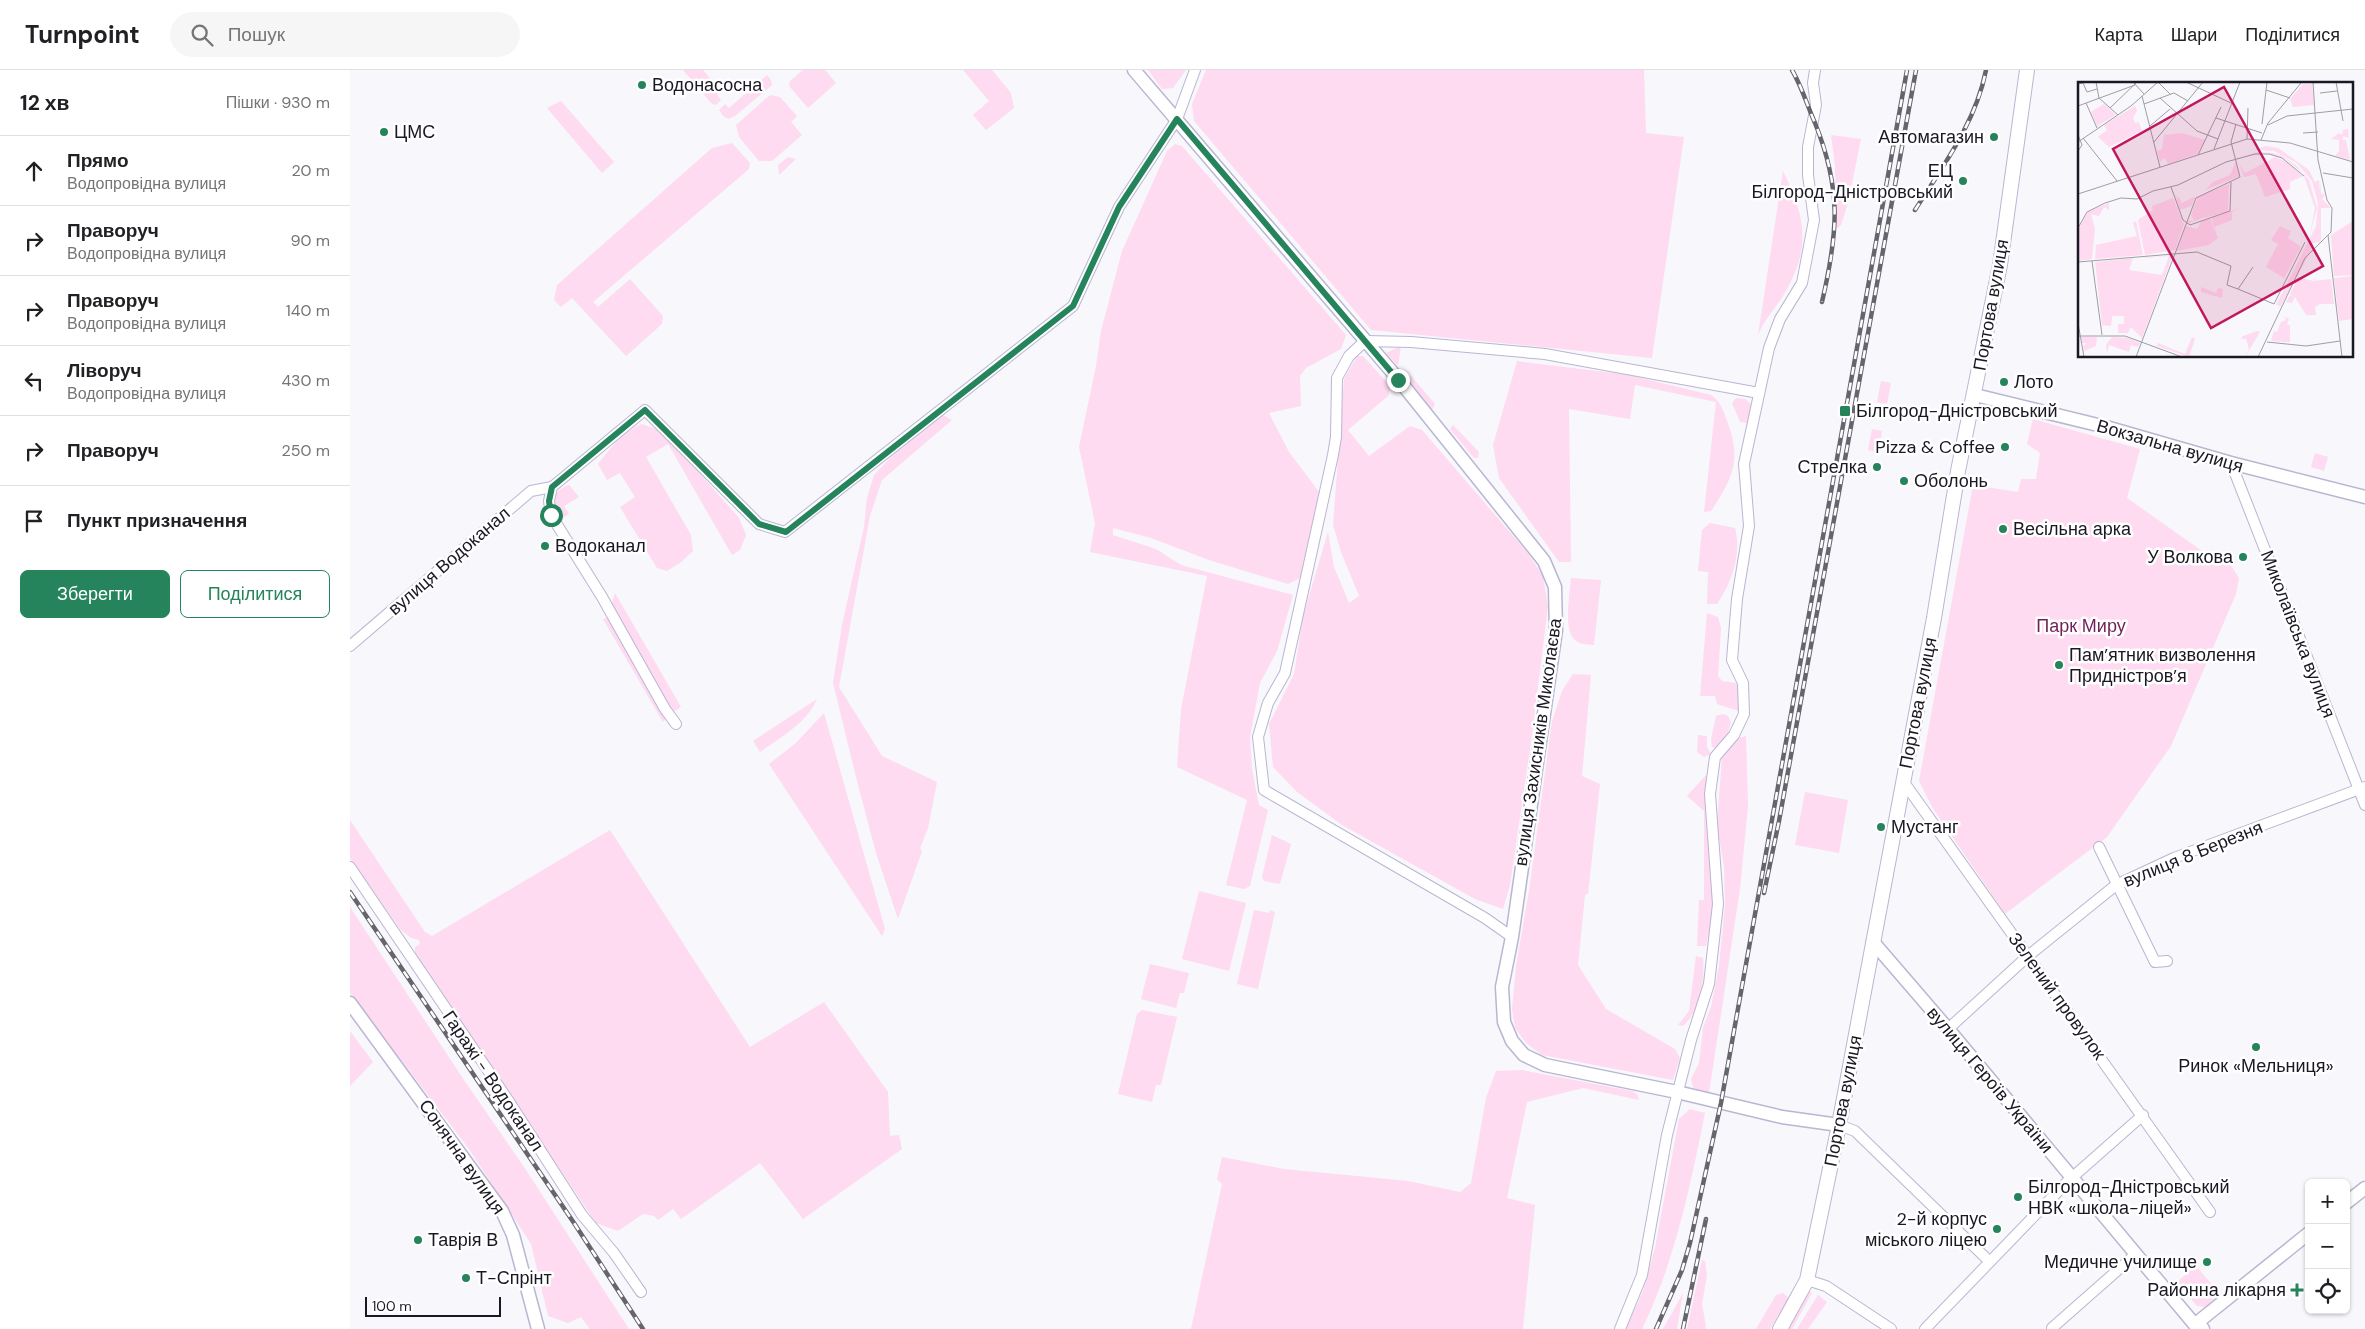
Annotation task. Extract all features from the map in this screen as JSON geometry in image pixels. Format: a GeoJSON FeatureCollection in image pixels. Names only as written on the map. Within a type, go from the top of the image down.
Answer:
{"type":"FeatureCollection","features":[{"type":"Feature","properties":{"kind":"main road","name":"Портова вулиця"},"geometry":{"type":"LineString","coordinates":[[1780,1329],[1807,1280],[1839,1125],[1934,618],[1958,471],[1975,396],[2000,264],[2027,70]]}},
{"type":"Feature","properties":{"kind":"street","name":"вулиця Захисників Миколаєва"},"geometry":{"type":"LineString","coordinates":[[1134,70],[1365,341],[1544,561],[1555,586],[1556,630],[1512,937],[1502,987],[1504,1022],[1512,1041],[1524,1055],[1545,1065],[1677,1092],[1782,1117],[1839,1125]]}},
{"type":"Feature","properties":{"kind":"street"},"geometry":{"type":"LineString","coordinates":[[676,724],[665,709],[602,597],[551,515],[549,501],[552,487],[645,410],[759,524],[786,532],[1073,306],[1119,207],[1177,119],[1195,70]]}},
{"type":"Feature","properties":{"kind":"street"},"geometry":{"type":"LineString","coordinates":[[1620,1329],[1642,1274],[1667,1136],[1677,1092],[1710,984],[1718,904],[1710,794],[1714,757],[1734,735],[1744,714],[1743,683],[1732,660],[1737,599],[1749,526],[1744,464],[1769,348],[1780,319],[1802,283],[1814,220],[1808,175],[1808,147],[1816,105],[1813,83],[1815,70]]}},
{"type":"Feature","properties":{"kind":"street"},"geometry":{"type":"LineString","coordinates":[[1512,937],[1485,918],[1264,790],[1258,737],[1268,703],[1285,672],[1336,437],[1337,378],[1349,356],[1365,341],[1411,342],[1545,354],[1759,393]]}},
{"type":"Feature","properties":{"kind":"street","name":"Вокзальна вулиця"},"geometry":{"type":"LineString","coordinates":[[1975,396],[2106,428],[2231,463],[2365,497]]}},
{"type":"Feature","properties":{"kind":"street","name":"Миколаївська вулиця"},"geometry":{"type":"LineString","coordinates":[[2231,463],[2362,788],[2365,805]]}},
{"type":"Feature","properties":{"kind":"street","name":"вулиця Водоканал"},"geometry":{"type":"LineString","coordinates":[[350,646],[531,491],[552,487]]}},
{"type":"Feature","properties":{"kind":"street","name":"Зелений провулок"},"geometry":{"type":"LineString","coordinates":[[1903,781],[2143,1115],[2210,1212]]}},
{"type":"Feature","properties":{"kind":"street","name":"вулиця 8 Березня"},"geometry":{"type":"LineString","coordinates":[[1948,1029],[2028,956],[2116,885],[2174,858],[2362,788]]}},
{"type":"Feature","properties":{"kind":"street"},"geometry":{"type":"LineString","coordinates":[[2099,847],[2155,962],[2167,961]]}},
{"type":"Feature","properties":{"kind":"street","name":"Гаражі - Водоканал"},"geometry":{"type":"LineString","coordinates":[[350,867],[508,1100],[582,1215],[614,1253],[641,1292]]}},
{"type":"Feature","properties":{"kind":"street","name":"вулиця Героїв України"},"geometry":{"type":"LineString","coordinates":[[1873,942],[2195,1325],[2200,1326]]}},
{"type":"Feature","properties":{"kind":"street","name":"Сонячна вулиця"},"geometry":{"type":"LineString","coordinates":[[350,1003],[502,1211],[513,1234],[538,1329]]}},
{"type":"Feature","properties":{"kind":"street"},"geometry":{"type":"LineString","coordinates":[[1925,1329],[1989,1261],[2072,1178],[2143,1115]]}},
{"type":"Feature","properties":{"kind":"street"},"geometry":{"type":"LineString","coordinates":[[1839,1125],[1855,1131],[1989,1261]]}},
{"type":"Feature","properties":{"kind":"street"},"geometry":{"type":"LineString","coordinates":[[2350,1200],[2365,1188]]}},
{"type":"Feature","properties":{"kind":"street"},"geometry":{"type":"LineString","coordinates":[[2200,1326],[2305,1236]]}},
{"type":"Feature","properties":{"kind":"street"},"geometry":{"type":"LineString","coordinates":[[2052,1328],[2136,1254]]}},
{"type":"Feature","properties":{"kind":"street"},"geometry":{"type":"LineString","coordinates":[[1807,1280],[1826,1286],[1891,1329]]}},
{"type":"Feature","properties":{"kind":"green space"},"geometry":{"type":"Polygon","coordinates":[[[683,70],[703,70],[721,91],[717,95],[721,100],[716,105],[712,104],[683,70]]]}},
{"type":"Feature","properties":{"kind":"green space"},"geometry":{"type":"Polygon","coordinates":[[[803,70],[825,70],[836,83],[808,108],[789,86],[790,81],[803,70]]]}},
{"type":"Feature","properties":{"kind":"green space"},"geometry":{"type":"Polygon","coordinates":[[[963,70],[992,70],[1011,93],[1014,108],[986,130],[973,115],[989,101],[963,70]]]}},
{"type":"Feature","properties":{"kind":"green space"},"geometry":{"type":"Polygon","coordinates":[[[1148,70],[1186,70],[1173,88],[1162,89],[1148,70]]]}},
{"type":"Feature","properties":{"kind":"green space"},"geometry":{"type":"Polygon","coordinates":[[[1206,70],[1644,70],[1646,133],[1684,137],[1652,358],[1371,330],[1194,121],[1192,104],[1206,70]]]}},
{"type":"Feature","properties":{"kind":"green space"},"geometry":{"type":"Polygon","coordinates":[[[767,75],[772,85],[735,116],[728,119],[723,116],[719,110],[725,104],[729,108],[767,75]]]}},
{"type":"Feature","properties":{"kind":"green space"},"geometry":{"type":"Polygon","coordinates":[[[770,95],[780,97],[797,116],[791,122],[802,135],[772,161],[759,161],[739,137],[736,125],[770,95]]]}},
{"type":"Feature","properties":{"kind":"green space"},"geometry":{"type":"Polygon","coordinates":[[[561,101],[614,162],[602,173],[547,108],[561,101]]]}},
{"type":"Feature","properties":{"kind":"green space"},"geometry":{"type":"Polygon","coordinates":[[[1831,135],[1861,139],[1848,203],[1841,225],[1836,229],[1835,165],[1831,135]]]}},
{"type":"Feature","properties":{"kind":"green space"},"geometry":{"type":"Polygon","coordinates":[[[732,143],[750,163],[749,169],[593,302],[598,307],[630,279],[663,316],[662,324],[626,356],[572,298],[561,307],[554,300],[557,285],[712,148],[732,143]]]}},
{"type":"Feature","properties":{"kind":"green space"},"geometry":{"type":"Polygon","coordinates":[[[1175,144],[1182,146],[1346,335],[1341,349],[1306,368],[1300,376],[1301,406],[1269,413],[1289,452],[1325,500],[1300,578],[1288,584],[1209,560],[1151,538],[1113,528],[1113,535],[1156,549],[1181,565],[1293,595],[1277,651],[1260,683],[1250,737],[1252,769],[1259,805],[1268,810],[1250,886],[1244,889],[1226,885],[1247,800],[1177,767],[1181,709],[1207,576],[1090,552],[1095,523],[1079,447],[1096,366],[1101,331],[1122,251],[1167,151],[1175,144]]]}},
{"type":"Feature","properties":{"kind":"green space"},"geometry":{"type":"Polygon","coordinates":[[[788,157],[796,159],[779,175],[778,165],[788,157]]]}},
{"type":"Feature","properties":{"kind":"green space"},"geometry":{"type":"Polygon","coordinates":[[[1783,171],[1800,216],[1802,243],[1800,257],[1787,289],[1758,335],[1783,171]]]}},
{"type":"Feature","properties":{"kind":"green space"},"geometry":{"type":"Polygon","coordinates":[[[1401,346],[1398,366],[1386,353],[1401,346]]]}},
{"type":"Feature","properties":{"kind":"green space"},"geometry":{"type":"Polygon","coordinates":[[[1357,356],[1363,356],[1391,387],[1388,396],[1348,430],[1369,456],[1410,426],[1422,430],[1527,552],[1543,576],[1548,607],[1510,885],[1503,909],[1475,899],[1342,825],[1297,792],[1273,767],[1269,724],[1294,674],[1303,616],[1328,532],[1334,567],[1349,603],[1359,596],[1341,552],[1333,525],[1344,379],[1357,356]]]}},
{"type":"Feature","properties":{"kind":"green space"},"geometry":{"type":"Polygon","coordinates":[[[1517,361],[1629,375],[1711,395],[1719,403],[1732,434],[1734,457],[1730,478],[1711,511],[1704,512],[1716,402],[1635,385],[1630,419],[1569,409],[1571,562],[1559,562],[1499,478],[1493,445],[1517,361]]]}},
{"type":"Feature","properties":{"kind":"green space"},"geometry":{"type":"Polygon","coordinates":[[[1408,375],[1411,376],[1435,404],[1432,410],[1405,381],[1408,375]]]}},
{"type":"Feature","properties":{"kind":"green space"},"geometry":{"type":"Polygon","coordinates":[[[1881,381],[1891,383],[1887,404],[1877,402],[1881,381]]]}},
{"type":"Feature","properties":{"kind":"green space"},"geometry":{"type":"Polygon","coordinates":[[[1736,398],[1745,399],[1752,405],[1751,415],[1747,423],[1740,422],[1732,403],[1736,398]]]}},
{"type":"Feature","properties":{"kind":"green space"},"geometry":{"type":"Polygon","coordinates":[[[943,415],[952,420],[882,480],[870,516],[839,687],[882,756],[937,782],[928,828],[920,848],[922,851],[898,919],[876,853],[833,683],[842,625],[864,527],[867,498],[874,475],[892,456],[943,415]]]}},
{"type":"Feature","properties":{"kind":"green space","name":"Парк Миру"},"geometry":{"type":"Polygon","coordinates":[[[2033,419],[2140,449],[2127,498],[2219,563],[2230,564],[2239,578],[2236,594],[2171,746],[2107,837],[2005,914],[1932,807],[1919,781],[1973,485],[2018,492],[2021,479],[2036,479],[2040,453],[2027,444],[2033,419]]]}},
{"type":"Feature","properties":{"kind":"green space"},"geometry":{"type":"Polygon","coordinates":[[[642,424],[656,429],[674,444],[739,518],[746,535],[740,550],[732,555],[668,444],[646,457],[691,535],[693,551],[680,563],[667,571],[657,568],[620,507],[635,497],[620,473],[607,480],[598,464],[612,446],[623,436],[642,424]]]}},
{"type":"Feature","properties":{"kind":"green space"},"geometry":{"type":"Polygon","coordinates":[[[1453,425],[1479,452],[1478,458],[1474,458],[1450,429],[1453,425]]]}},
{"type":"Feature","properties":{"kind":"green space"},"geometry":{"type":"Polygon","coordinates":[[[1872,429],[1882,431],[1878,452],[1868,450],[1872,429]]]}},
{"type":"Feature","properties":{"kind":"green space"},"geometry":{"type":"Polygon","coordinates":[[[2315,453],[2328,457],[2324,471],[2311,467],[2315,453]]]}},
{"type":"Feature","properties":{"kind":"green space"},"geometry":{"type":"Polygon","coordinates":[[[569,485],[579,497],[564,506],[569,514],[559,520],[554,500],[558,491],[569,485]]]}},
{"type":"Feature","properties":{"kind":"green space"},"geometry":{"type":"Polygon","coordinates":[[[1710,523],[1735,528],[1737,538],[1734,568],[1717,604],[1707,604],[1708,572],[1698,571],[1702,530],[1710,523]]]}},
{"type":"Feature","properties":{"kind":"green space"},"geometry":{"type":"Polygon","coordinates":[[[1571,578],[1601,580],[1594,645],[1579,643],[1571,635],[1568,611],[1571,578]]]}},
{"type":"Feature","properties":{"kind":"green space"},"geometry":{"type":"Polygon","coordinates":[[[615,593],[681,707],[673,712],[670,711],[612,603],[615,593]]]}},
{"type":"Feature","properties":{"kind":"green space"},"geometry":{"type":"Polygon","coordinates":[[[1707,613],[1718,617],[1721,628],[1718,676],[1722,681],[1736,683],[1739,691],[1739,711],[1717,704],[1715,696],[1700,696],[1707,613]]]}},
{"type":"Feature","properties":{"kind":"green space"},"geometry":{"type":"Polygon","coordinates":[[[609,617],[664,714],[666,719],[663,722],[603,619],[609,617]]]}},
{"type":"Feature","properties":{"kind":"green space"},"geometry":{"type":"Polygon","coordinates":[[[1573,674],[1591,675],[1582,776],[1600,784],[1578,965],[1606,1009],[1675,1049],[1680,1058],[1673,1080],[1542,1055],[1526,1043],[1515,1028],[1512,1009],[1516,966],[1529,891],[1552,721],[1562,691],[1573,674]]]}},
{"type":"Feature","properties":{"kind":"green space"},"geometry":{"type":"Polygon","coordinates":[[[817,699],[813,708],[800,722],[760,752],[753,741],[817,699]]]}},
{"type":"Feature","properties":{"kind":"green space"},"geometry":{"type":"Polygon","coordinates":[[[824,713],[885,929],[882,936],[769,764],[796,743],[824,713]]]}},
{"type":"Feature","properties":{"kind":"green space"},"geometry":{"type":"Polygon","coordinates":[[[1723,714],[1728,716],[1731,722],[1728,733],[1715,748],[1712,747],[1711,739],[1716,716],[1723,714]]]}},
{"type":"Feature","properties":{"kind":"green space"},"geometry":{"type":"Polygon","coordinates":[[[1698,735],[1707,736],[1707,747],[1711,754],[1704,757],[1697,752],[1698,735]]]}},
{"type":"Feature","properties":{"kind":"green space"},"geometry":{"type":"Polygon","coordinates":[[[1746,736],[1748,805],[1740,889],[1709,1093],[1703,1093],[1693,1087],[1691,1079],[1699,1063],[1703,1028],[1711,1007],[1719,966],[1725,905],[1724,867],[1717,826],[1722,757],[1738,738],[1746,736]]]}},
{"type":"Feature","properties":{"kind":"green space"},"geometry":{"type":"Polygon","coordinates":[[[1706,775],[1708,780],[1707,824],[1714,904],[1706,946],[1697,946],[1699,900],[1704,900],[1704,811],[1687,796],[1706,775]]]}},
{"type":"Feature","properties":{"kind":"green space"},"geometry":{"type":"Polygon","coordinates":[[[1805,792],[1848,800],[1839,853],[1795,845],[1805,792]]]}},
{"type":"Feature","properties":{"kind":"green space"},"geometry":{"type":"Polygon","coordinates":[[[350,820],[425,932],[432,936],[610,830],[750,1047],[824,1002],[888,1092],[890,1136],[899,1135],[902,1149],[803,1219],[760,1163],[681,1219],[673,1209],[658,1220],[654,1216],[643,1214],[618,1231],[596,1223],[415,955],[415,947],[420,944],[419,940],[411,938],[400,929],[350,858],[350,820]]]}},
{"type":"Feature","properties":{"kind":"green space"},"geometry":{"type":"Polygon","coordinates":[[[1272,835],[1291,844],[1280,884],[1264,881],[1262,877],[1272,835]]]}},
{"type":"Feature","properties":{"kind":"green space"},"geometry":{"type":"Polygon","coordinates":[[[1199,891],[1246,903],[1229,971],[1182,959],[1199,891]]]}},
{"type":"Feature","properties":{"kind":"green space"},"geometry":{"type":"Polygon","coordinates":[[[350,907],[526,1170],[629,1329],[590,1329],[581,1317],[568,1323],[548,1316],[531,1244],[469,1149],[350,993],[350,907]]]}},
{"type":"Feature","properties":{"kind":"green space"},"geometry":{"type":"Polygon","coordinates":[[[1254,910],[1269,913],[1270,910],[1275,912],[1258,989],[1237,984],[1254,910]]]}},
{"type":"Feature","properties":{"kind":"green space"},"geometry":{"type":"Polygon","coordinates":[[[1696,956],[1703,958],[1700,995],[1689,1020],[1683,1026],[1678,1025],[1689,1011],[1696,956]]]}},
{"type":"Feature","properties":{"kind":"green space"},"geometry":{"type":"Polygon","coordinates":[[[1150,964],[1189,973],[1184,993],[1180,993],[1176,1008],[1141,999],[1150,964]]]}},
{"type":"Feature","properties":{"kind":"green space"},"geometry":{"type":"Polygon","coordinates":[[[1142,1010],[1177,1017],[1161,1085],[1156,1085],[1152,1102],[1118,1094],[1137,1014],[1142,1010]]]}},
{"type":"Feature","properties":{"kind":"green space"},"geometry":{"type":"Polygon","coordinates":[[[350,1031],[373,1062],[350,1086],[350,1031]]]}},
{"type":"Feature","properties":{"kind":"green space"},"geometry":{"type":"Polygon","coordinates":[[[1522,1070],[1632,1091],[1637,1094],[1639,1100],[1583,1088],[1527,1102],[1507,1198],[1535,1205],[1523,1329],[1191,1329],[1222,1184],[1217,1179],[1222,1157],[1284,1169],[1408,1181],[1460,1192],[1471,1183],[1486,1098],[1496,1071],[1522,1070]]]}},
{"type":"Feature","properties":{"kind":"green space"},"geometry":{"type":"Polygon","coordinates":[[[1690,1109],[1705,1113],[1680,1223],[1664,1277],[1642,1329],[1626,1329],[1643,1291],[1655,1248],[1679,1119],[1690,1109]]]}},
{"type":"Feature","properties":{"kind":"green space"},"geometry":{"type":"Polygon","coordinates":[[[1702,1260],[1705,1261],[1707,1275],[1702,1304],[1706,1326],[1705,1329],[1687,1329],[1702,1260]]]}},
{"type":"Feature","properties":{"kind":"green space"},"geometry":{"type":"Polygon","coordinates":[[[2196,1266],[2220,1294],[2205,1307],[2197,1306],[2177,1282],[2196,1266]]]}},
{"type":"Feature","properties":{"kind":"green space"},"geometry":{"type":"Polygon","coordinates":[[[1809,1291],[1812,1293],[1792,1329],[1788,1329],[1809,1291]]]}},
{"type":"Feature","properties":{"kind":"green space"},"geometry":{"type":"Polygon","coordinates":[[[1683,1293],[1677,1329],[1663,1329],[1683,1293]]]}},
{"type":"Feature","properties":{"kind":"green space"},"geometry":{"type":"Polygon","coordinates":[[[1783,1293],[1789,1298],[1770,1329],[1756,1329],[1776,1295],[1783,1293]]]}},
{"type":"Feature","properties":{"kind":"green space"},"geometry":{"type":"Polygon","coordinates":[[[1818,1295],[1827,1302],[1808,1329],[1797,1329],[1818,1295]]]}},
{"type":"Feature","properties":{"kind":"railway"},"geometry":{"type":"LineString","coordinates":[[1792,70],[1802,89],[1824,147],[1833,191],[1834,233],[1822,302]]}},
{"type":"Feature","properties":{"kind":"railway"},"geometry":{"type":"LineString","coordinates":[[1656,1329],[1682,1270],[1690,1243],[1721,1103],[1907,70]]}},
{"type":"Feature","properties":{"kind":"railway"},"geometry":{"type":"LineString","coordinates":[[1764,893],[1779,821],[1916,70]]}},
{"type":"Feature","properties":{"kind":"railway"},"geometry":{"type":"LineString","coordinates":[[1915,210],[1967,126],[1975,108],[1986,70]]}},
{"type":"Feature","properties":{"kind":"railway"},"geometry":{"type":"LineString","coordinates":[[350,892],[574,1223],[643,1329]]}},
{"type":"Feature","properties":{"kind":"railway"},"geometry":{"type":"LineString","coordinates":[[1683,1329],[1706,1219]]}},
{"type":"Feature","properties":{"kind":"place","name":"Водонасосна"},"geometry":{"type":"Point","coordinates":[642,85]}},
{"type":"Feature","properties":{"kind":"place","name":"ЦМС"},"geometry":{"type":"Point","coordinates":[384,132]}},
{"type":"Feature","properties":{"kind":"place","name":"Автомагазин"},"geometry":{"type":"Point","coordinates":[1994,137]}},
{"type":"Feature","properties":{"kind":"place","name":"ЕЦ Білгород-Дністровський"},"geometry":{"type":"Point","coordinates":[1963,181]}},
{"type":"Feature","properties":{"kind":"place","name":"Лото"},"geometry":{"type":"Point","coordinates":[2004,382]}},
{"type":"Feature","properties":{"kind":"place","name":"Білгород-Дністровський"},"geometry":{"type":"Point","coordinates":[1845,411]}},
{"type":"Feature","properties":{"kind":"place","name":"Pizza & Coffee"},"geometry":{"type":"Point","coordinates":[2005,447]}},
{"type":"Feature","properties":{"kind":"place","name":"Стрелка"},"geometry":{"type":"Point","coordinates":[1877,467]}},
{"type":"Feature","properties":{"kind":"place","name":"Оболонь"},"geometry":{"type":"Point","coordinates":[1904,481]}},
{"type":"Feature","properties":{"kind":"place","name":"Весільна арка"},"geometry":{"type":"Point","coordinates":[2003,529]}},
{"type":"Feature","properties":{"kind":"place","name":"Водоканал"},"geometry":{"type":"Point","coordinates":[545,546]}},
{"type":"Feature","properties":{"kind":"place","name":"У Волкова"},"geometry":{"type":"Point","coordinates":[2243,557]}},
{"type":"Feature","properties":{"kind":"place","name":"Пам’ятник визволення Придністров’я"},"geometry":{"type":"Point","coordinates":[2059,665]}},
{"type":"Feature","properties":{"kind":"place","name":"Мустанг"},"geometry":{"type":"Point","coordinates":[1881,827]}},
{"type":"Feature","properties":{"kind":"place","name":"Ринок «Мельниця»"},"geometry":{"type":"Point","coordinates":[2256,1047]}},
{"type":"Feature","properties":{"kind":"place","name":"Білгород-Дністровський НВК «школа-ліцей»"},"geometry":{"type":"Point","coordinates":[2018,1197]}},
{"type":"Feature","properties":{"kind":"place","name":"2-й корпус міського ліцею"},"geometry":{"type":"Point","coordinates":[1997,1229]}},
{"type":"Feature","properties":{"kind":"place","name":"Таврія В"},"geometry":{"type":"Point","coordinates":[418,1240]}},
{"type":"Feature","properties":{"kind":"place","name":"Медичне училище"},"geometry":{"type":"Point","coordinates":[2207,1262]}},
{"type":"Feature","properties":{"kind":"place","name":"Т-Спрінт"},"geometry":{"type":"Point","coordinates":[466,1278]}},
{"type":"Feature","properties":{"kind":"place","name":"Районна лікарня"},"geometry":{"type":"Point","coordinates":[2297,1290]}},
{"type":"Feature","properties":{"kind":"route"},"geometry":{"type":"LineString","coordinates":[[551,515],[549,501],[552,487],[645,410],[759,524],[786,532],[1073,306],[1119,207],[1177,119],[1398,380]]}}]}
